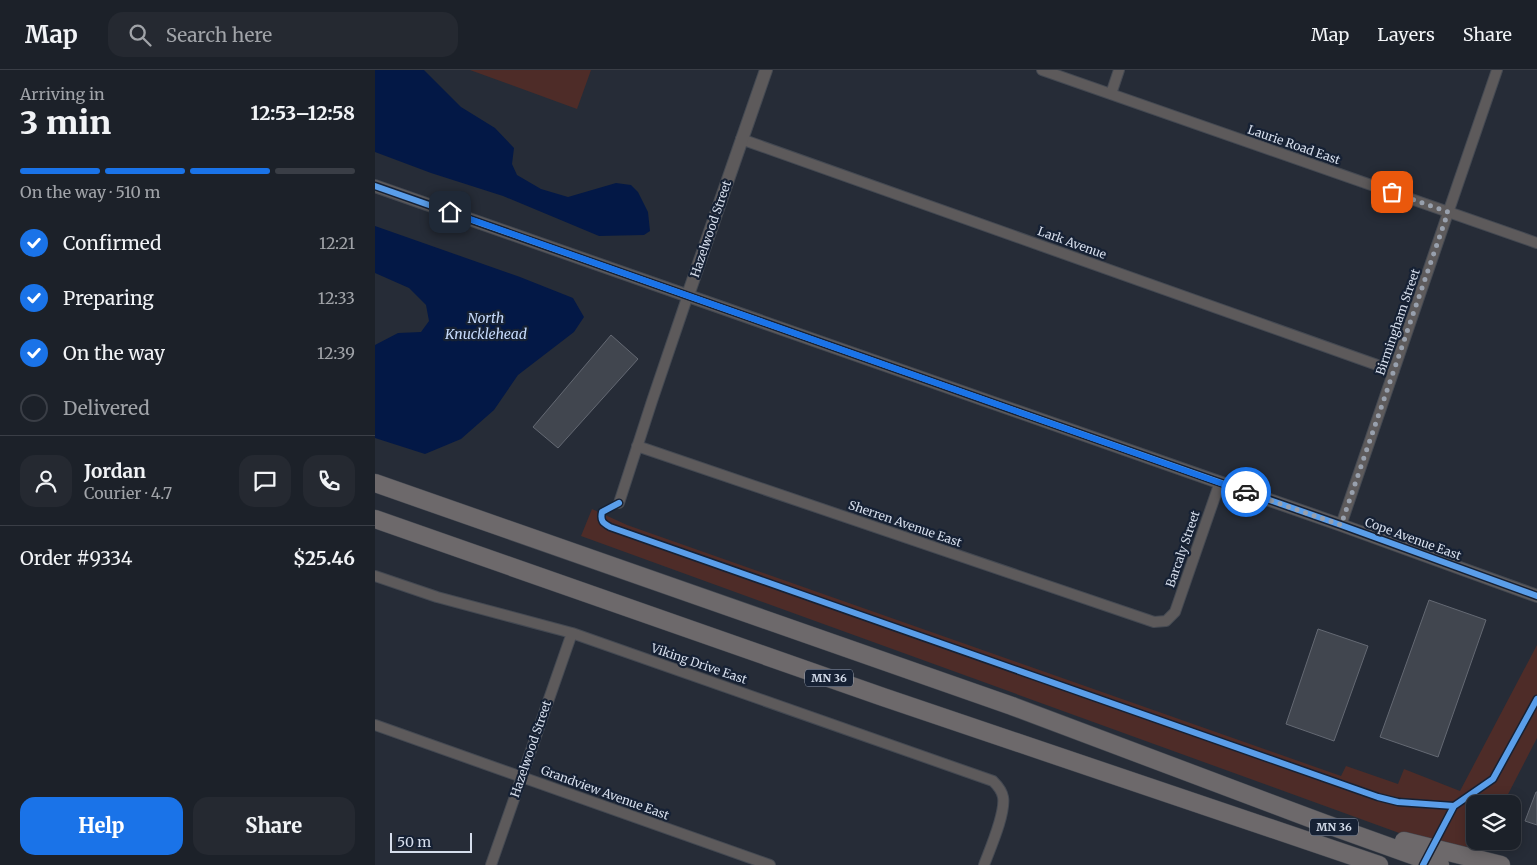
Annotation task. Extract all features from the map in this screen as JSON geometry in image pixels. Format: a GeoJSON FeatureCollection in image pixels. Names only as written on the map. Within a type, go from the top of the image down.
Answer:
{"type":"FeatureCollection","features":[{"type":"Feature","properties":{"kind":"highway","name":"MN 36"},"geometry":{"type":"LineString","coordinates":[[375,483],[1003,703],[1440,865]]}},
{"type":"Feature","properties":{"kind":"highway","name":"MN 36"},"geometry":{"type":"LineString","coordinates":[[375,519],[883,697],[1379,865]]}},
{"type":"Feature","properties":{"kind":"highway"},"geometry":{"type":"LineString","coordinates":[[1229,788],[1404,842],[1501,865]]}},
{"type":"Feature","properties":{"kind":"highway"},"geometry":{"type":"LineString","coordinates":[[1284,833],[1349,865]]}},
{"type":"Feature","properties":{"kind":"street","name":"Hazelwood Street"},"geometry":{"type":"LineString","coordinates":[[619,502],[766,70]]}},
{"type":"Feature","properties":{"kind":"street","name":"Laurie Road East"},"geometry":{"type":"LineString","coordinates":[[1042,70],[1537,244]]}},
{"type":"Feature","properties":{"kind":"street"},"geometry":{"type":"LineString","coordinates":[[1111,94],[1119,70]]}},
{"type":"Feature","properties":{"kind":"street","name":"Birmingham Street"},"geometry":{"type":"LineString","coordinates":[[1341,525],[1497,70]]}},
{"type":"Feature","properties":{"kind":"street","name":"Lark Avenue"},"geometry":{"type":"LineString","coordinates":[[741,139],[1394,371]]}},
{"type":"Feature","properties":{"kind":"street","name":"Cope Avenue East"},"geometry":{"type":"LineString","coordinates":[[375,186],[1220,482],[1537,596]]}},
{"type":"Feature","properties":{"kind":"street","name":"Sherren Avenue East"},"geometry":{"type":"LineString","coordinates":[[637,446],[1154,622],[1166,621]]}},
{"type":"Feature","properties":{"kind":"street","name":"Barcaly Street"},"geometry":{"type":"LineString","coordinates":[[1166,621],[1175,612],[1220,482]]}},
{"type":"Feature","properties":{"kind":"street","name":"Viking Drive East"},"geometry":{"type":"LineString","coordinates":[[375,576],[437,597],[572,633],[993,781],[1003,796],[1003,810],[984,865]]}},
{"type":"Feature","properties":{"kind":"street","name":"Hazelwood Street"},"geometry":{"type":"LineString","coordinates":[[491,865],[572,633]]}},
{"type":"Feature","properties":{"kind":"street","name":"Grandview Avenue East"},"geometry":{"type":"LineString","coordinates":[[375,725],[770,865]]}},
{"type":"Feature","properties":{"kind":"shaded area"},"geometry":{"type":"Polygon","coordinates":[[[470,70],[591,70],[577,109],[470,70]]]}},
{"type":"Feature","properties":{"kind":"shaded area"},"geometry":{"type":"Polygon","coordinates":[[[592,509],[627,525],[1341,776],[1346,766],[1398,784],[1404,769],[1460,791],[1537,645],[1537,738],[1508,795],[1466,795],[1466,847],[1413,838],[581,536],[592,509]]]}},
{"type":"Feature","properties":{"kind":"water"},"geometry":{"type":"Polygon","coordinates":[[[375,70],[424,70],[461,107],[495,128],[514,148],[512,164],[517,175],[541,189],[568,197],[616,183],[631,185],[638,192],[648,212],[650,231],[644,235],[599,236],[503,196],[431,173],[375,152],[375,70]]]}},
{"type":"Feature","properties":{"kind":"water","name":"North Knucklehead"},"geometry":{"type":"Polygon","coordinates":[[[375,226],[520,277],[573,298],[584,317],[574,332],[518,375],[494,410],[461,439],[425,454],[375,438],[375,345],[398,333],[421,332],[429,321],[426,305],[409,288],[375,273],[375,226]]]}},
{"type":"Feature","properties":{"kind":"building"},"geometry":{"type":"Polygon","coordinates":[[[611,335],[638,359],[558,448],[533,427],[611,335]]]}},
{"type":"Feature","properties":{"kind":"building"},"geometry":{"type":"Polygon","coordinates":[[[1429,600],[1486,620],[1438,757],[1380,737],[1429,600]]]}},
{"type":"Feature","properties":{"kind":"building"},"geometry":{"type":"Polygon","coordinates":[[[1318,629],[1368,646],[1334,741],[1286,724],[1318,629]]]}},
{"type":"Feature","properties":{"kind":"building"},"geometry":{"type":"Polygon","coordinates":[[[1537,792],[1537,825],[1525,821],[1537,792]]]}},
{"type":"Feature","properties":{"kind":"cycle path"},"geometry":{"type":"LineString","coordinates":[[375,186],[1341,525],[1537,596]]}},
{"type":"Feature","properties":{"kind":"cycle path"},"geometry":{"type":"LineString","coordinates":[[619,503],[602,512],[601,518],[610,527],[1378,797],[1398,802],[1454,806]]}},
{"type":"Feature","properties":{"kind":"cycle path"},"geometry":{"type":"LineString","coordinates":[[1423,865],[1454,806],[1493,779],[1537,699]]}},
{"type":"Feature","properties":{"kind":"way so far"},"geometry":{"type":"LineString","coordinates":[[1246,492],[1341,525],[1448,212],[1392,192]]}},
{"type":"Feature","properties":{"kind":"route"},"geometry":{"type":"LineString","coordinates":[[450,212],[1246,492]]}}]}
